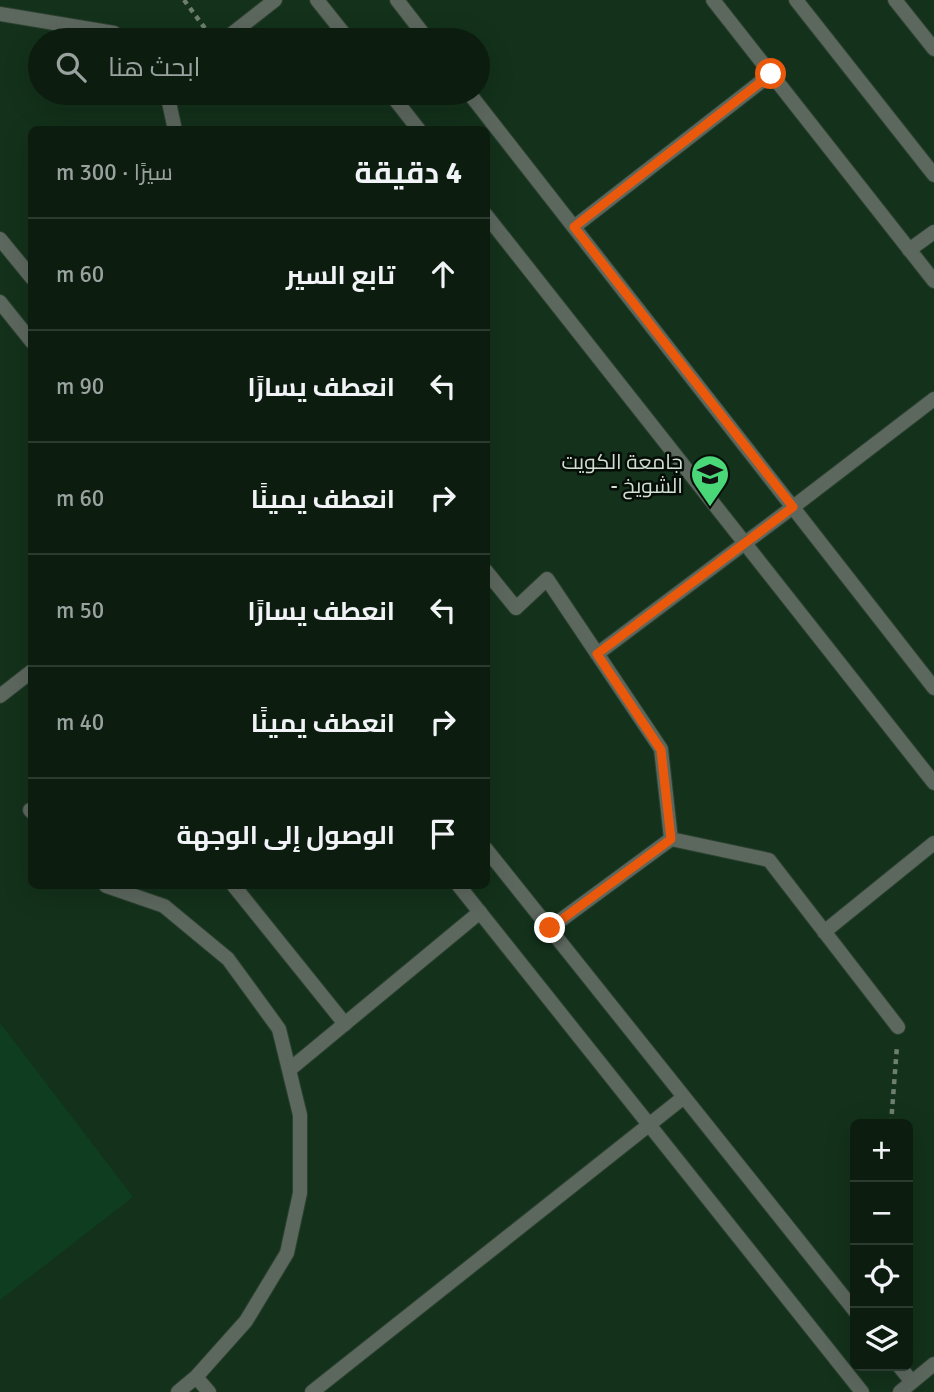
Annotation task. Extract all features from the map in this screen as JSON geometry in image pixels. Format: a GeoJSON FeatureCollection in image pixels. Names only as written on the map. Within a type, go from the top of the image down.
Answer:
{"type":"FeatureCollection","features":[{"type":"Feature","properties":{"kind":"street"},"geometry":{"type":"LineString","coordinates":[[239,28],[275,0]]}},
{"type":"Feature","properties":{"kind":"street"},"geometry":{"type":"LineString","coordinates":[[317,0],[339,28]]}},
{"type":"Feature","properties":{"kind":"street"},"geometry":{"type":"LineString","coordinates":[[397,0],[419,28]]}},
{"type":"Feature","properties":{"kind":"street"},"geometry":{"type":"LineString","coordinates":[[713,0],[934,281]]}},
{"type":"Feature","properties":{"kind":"street"},"geometry":{"type":"LineString","coordinates":[[796,0],[934,175]]}},
{"type":"Feature","properties":{"kind":"street"},"geometry":{"type":"LineString","coordinates":[[895,0],[934,49]]}},
{"type":"Feature","properties":{"kind":"street"},"geometry":{"type":"LineString","coordinates":[[0,14],[84,28]]}},
{"type":"Feature","properties":{"kind":"street"},"geometry":{"type":"LineString","coordinates":[[574,227],[771,74]]}},
{"type":"Feature","properties":{"kind":"street"},"geometry":{"type":"LineString","coordinates":[[170,105],[174,126]]}},
{"type":"Feature","properties":{"kind":"street"},"geometry":{"type":"LineString","coordinates":[[399,105],[416,126]]}},
{"type":"Feature","properties":{"kind":"street"},"geometry":{"type":"LineString","coordinates":[[478,105],[934,688]]}},
{"type":"Feature","properties":{"kind":"street"},"geometry":{"type":"LineString","coordinates":[[490,220],[934,783]]}},
{"type":"Feature","properties":{"kind":"street"},"geometry":{"type":"LineString","coordinates":[[909,250],[934,232]]}},
{"type":"Feature","properties":{"kind":"street"},"geometry":{"type":"LineString","coordinates":[[0,239],[28,273]]}},
{"type":"Feature","properties":{"kind":"street"},"geometry":{"type":"LineString","coordinates":[[0,302],[28,337]]}},
{"type":"Feature","properties":{"kind":"street"},"geometry":{"type":"LineString","coordinates":[[597,654],[934,399]]}},
{"type":"Feature","properties":{"kind":"street"},"geometry":{"type":"LineString","coordinates":[[490,576],[516,608],[547,579],[661,750],[671,839]]}},
{"type":"Feature","properties":{"kind":"street"},"geometry":{"type":"LineString","coordinates":[[0,696],[28,674]]}},
{"type":"Feature","properties":{"kind":"street"},"geometry":{"type":"LineString","coordinates":[[550,928],[671,839],[769,860],[898,1027]]}},
{"type":"Feature","properties":{"kind":"street"},"geometry":{"type":"LineString","coordinates":[[824,932],[934,843]]}},
{"type":"Feature","properties":{"kind":"street"},"geometry":{"type":"LineString","coordinates":[[490,854],[853,1308]]}},
{"type":"Feature","properties":{"kind":"street"},"geometry":{"type":"LineString","coordinates":[[115,889],[164,906],[228,959],[279,1029],[300,1115],[300,1193],[287,1254],[246,1321],[197,1377],[178,1392]]}},
{"type":"Feature","properties":{"kind":"street"},"geometry":{"type":"LineString","coordinates":[[236,889],[345,1024]]}},
{"type":"Feature","properties":{"kind":"street"},"geometry":{"type":"LineString","coordinates":[[461,889],[862,1392]]}},
{"type":"Feature","properties":{"kind":"street"},"geometry":{"type":"LineString","coordinates":[[289,1070],[480,912]]}},
{"type":"Feature","properties":{"kind":"street"},"geometry":{"type":"LineString","coordinates":[[312,1392],[684,1097]]}},
{"type":"Feature","properties":{"kind":"street"},"geometry":{"type":"LineString","coordinates":[[900,1392],[934,1364]]}},
{"type":"Feature","properties":{"kind":"street"},"geometry":{"type":"LineString","coordinates":[[903,1371],[912,1382]]}},
{"type":"Feature","properties":{"kind":"street"},"geometry":{"type":"LineString","coordinates":[[197,1377],[209,1392]]}},
{"type":"Feature","properties":{"kind":"path"},"geometry":{"type":"LineString","coordinates":[[184,0],[205,28]]}},
{"type":"Feature","properties":{"kind":"path"},"geometry":{"type":"LineString","coordinates":[[891,1119],[898,1027]]}},
{"type":"Feature","properties":{"kind":"shaded area","name":"جامعة الكويت - الشويخ"},"geometry":{"type":"Polygon","coordinates":[[[0,0],[934,0],[934,1392],[0,1392],[0,0]]]}},
{"type":"Feature","properties":{"kind":"shaded area"},"geometry":{"type":"Polygon","coordinates":[[[0,1023],[133,1197],[0,1300],[0,1023]]]}},
{"type":"Feature","properties":{"kind":"place","name":"جامعة الكويت - الشويخ"},"geometry":{"type":"Point","coordinates":[710,508]}},
{"type":"Feature","properties":{"kind":"route"},"geometry":{"type":"LineString","coordinates":[[550,928],[671,839],[661,750],[597,654],[793,507],[574,227],[771,74]]}}]}
